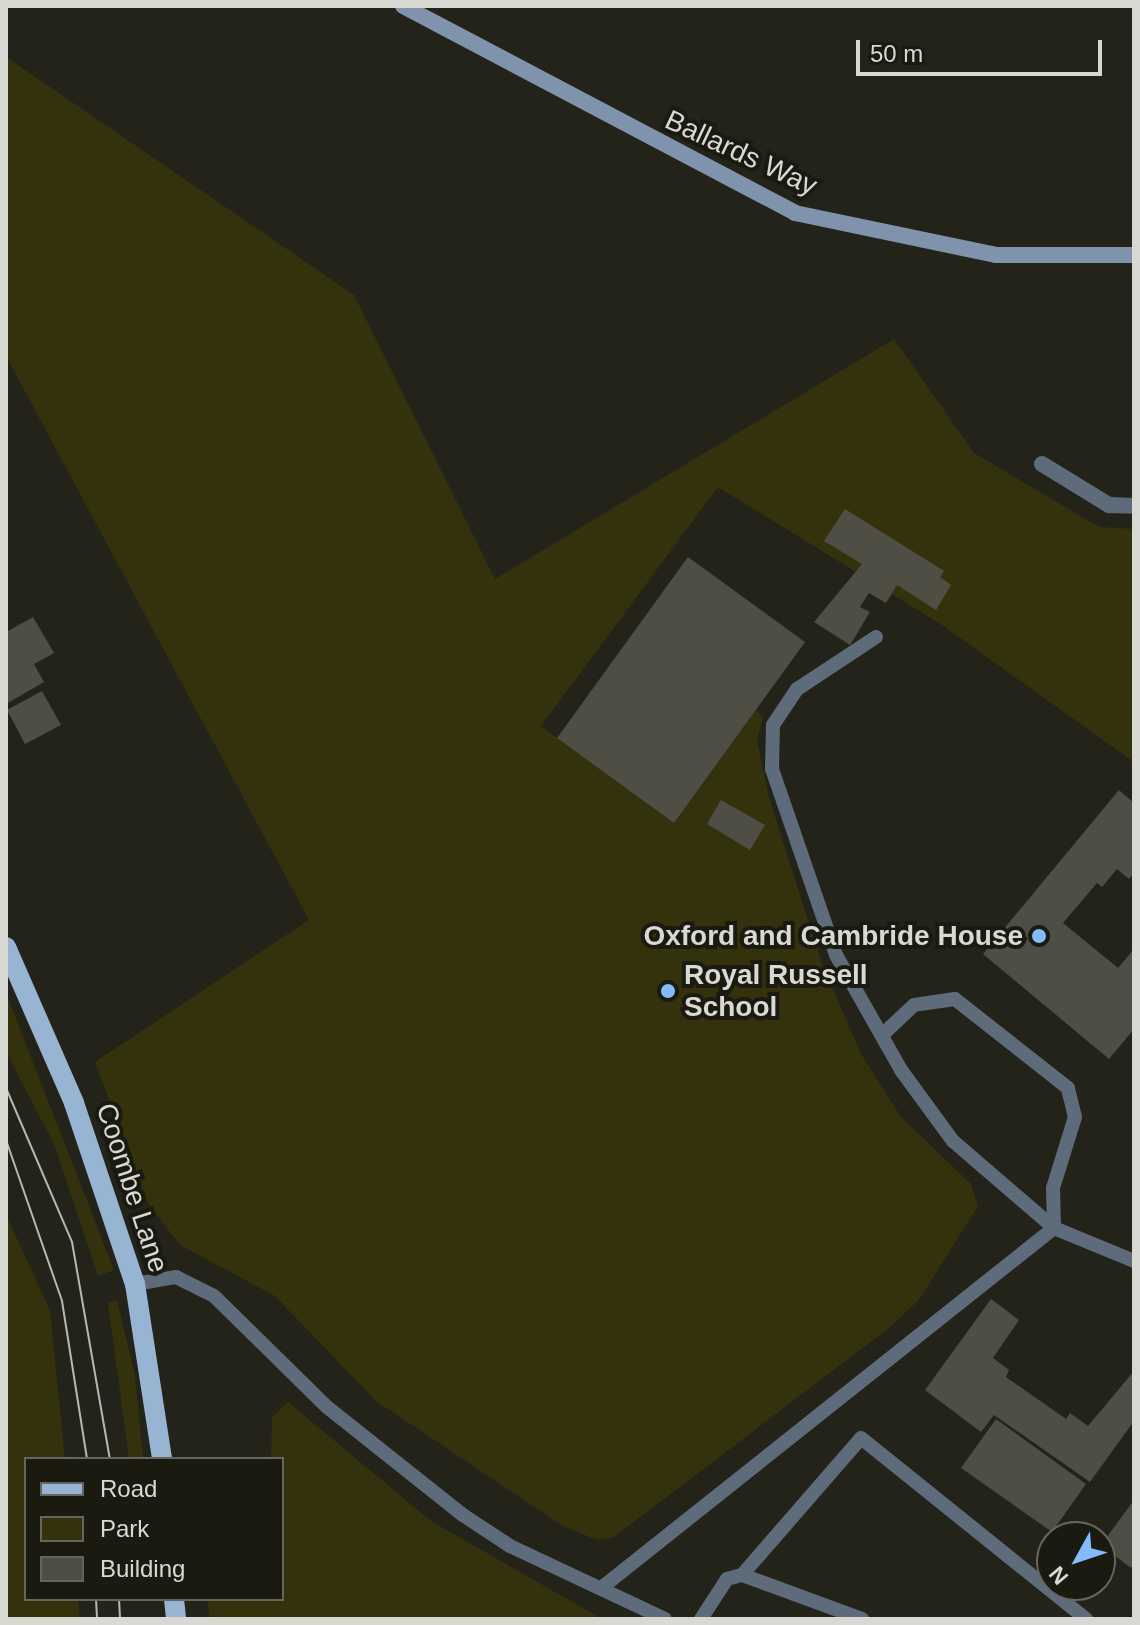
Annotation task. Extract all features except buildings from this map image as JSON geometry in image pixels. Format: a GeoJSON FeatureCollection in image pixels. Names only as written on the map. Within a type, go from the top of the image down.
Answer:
{"type":"FeatureCollection","features":[{"type":"Feature","properties":{"kind":"main road","name":"Coombe Lane"},"geometry":{"type":"LineString","coordinates":[[6,947],[74,1103],[135,1284],[162,1457]]}},
{"type":"Feature","properties":{"kind":"street","name":"Ballards Way"},"geometry":{"type":"LineString","coordinates":[[403,6],[795,213],[996,255],[1134,255]]}},
{"type":"Feature","properties":{"kind":"street"},"geometry":{"type":"LineString","coordinates":[[1042,464],[1109,505],[1134,506]]}},
{"type":"Feature","properties":{"kind":"lane"},"geometry":{"type":"LineString","coordinates":[[876,637],[797,689],[773,725],[772,769],[836,955],[882,1035],[953,1141],[1054,1228],[1134,1261]]}},
{"type":"Feature","properties":{"kind":"lane"},"geometry":{"type":"LineString","coordinates":[[882,1035],[914,1005],[955,999],[1068,1088],[1075,1117],[1053,1188],[1054,1228]]}},
{"type":"Feature","properties":{"kind":"lane"},"geometry":{"type":"LineString","coordinates":[[605,1585],[1054,1228]]}},
{"type":"Feature","properties":{"kind":"lane"},"geometry":{"type":"LineString","coordinates":[[135,1284],[176,1277],[214,1296],[327,1407],[463,1515],[554,1568],[605,1585],[665,1619]]}},
{"type":"Feature","properties":{"kind":"lane"},"geometry":{"type":"LineString","coordinates":[[701,1619],[727,1579],[742,1575],[861,1438],[1086,1619]]}},
{"type":"Feature","properties":{"kind":"lane"},"geometry":{"type":"LineString","coordinates":[[742,1575],[862,1619]]}},
{"type":"Feature","properties":{"kind":"green space"},"geometry":{"type":"Polygon","coordinates":[[[6,57],[354,295],[495,579],[894,339],[974,453],[1099,527],[1134,529],[1134,762],[939,623],[718,487],[541,726],[674,823],[756,710],[763,717],[757,742],[770,801],[822,964],[861,1054],[901,1117],[971,1184],[978,1206],[919,1300],[889,1328],[614,1537],[597,1540],[563,1526],[376,1401],[275,1296],[180,1245],[149,1205],[95,1062],[309,920],[6,356],[6,57]]]}},
{"type":"Feature","properties":{"kind":"green space"},"geometry":{"type":"Polygon","coordinates":[[[6,993],[114,1270],[98,1276],[54,1144],[6,1052],[6,993]]]}},
{"type":"Feature","properties":{"kind":"green space"},"geometry":{"type":"Polygon","coordinates":[[[6,1215],[50,1310],[65,1457],[24,1457],[24,1601],[78,1601],[80,1619],[6,1619],[6,1215]]]}},
{"type":"Feature","properties":{"kind":"green space"},"geometry":{"type":"Polygon","coordinates":[[[117,1300],[135,1375],[143,1457],[129,1457],[108,1303],[117,1300]]]}},
{"type":"Feature","properties":{"kind":"green space"},"geometry":{"type":"Polygon","coordinates":[[[288,1402],[431,1521],[602,1619],[210,1619],[207,1601],[284,1601],[284,1457],[271,1457],[272,1418],[288,1402]]]}},
{"type":"Feature","properties":{"kind":"tram line"},"geometry":{"type":"LineString","coordinates":[[6,1088],[72,1242],[110,1457]]}},
{"type":"Feature","properties":{"kind":"tram line"},"geometry":{"type":"LineString","coordinates":[[6,1140],[62,1301],[87,1457]]}},
{"type":"Feature","properties":{"kind":"tram line"},"geometry":{"type":"LineString","coordinates":[[96,1601],[97,1619]]}},
{"type":"Feature","properties":{"kind":"tram line"},"geometry":{"type":"LineString","coordinates":[[119,1601],[120,1619]]}},
{"type":"Feature","properties":{"kind":"place","name":"Oxford and Cambride House"},"geometry":{"type":"Point","coordinates":[1039,936]}},
{"type":"Feature","properties":{"kind":"place","name":"Royal Russell School"},"geometry":{"type":"Point","coordinates":[668,991]}}]}
